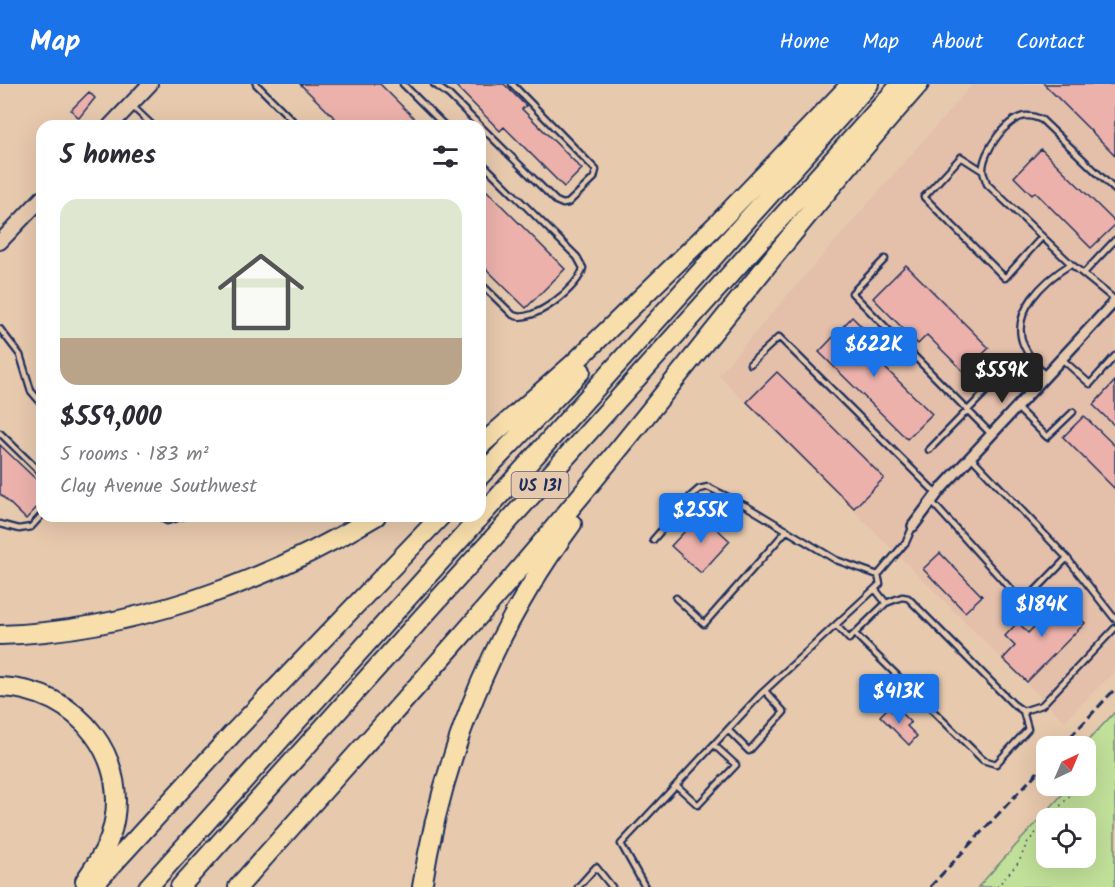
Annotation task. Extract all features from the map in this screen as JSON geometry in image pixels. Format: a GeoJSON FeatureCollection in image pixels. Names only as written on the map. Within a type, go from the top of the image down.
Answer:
{"type":"FeatureCollection","features":[{"type":"Feature","properties":{"kind":"highway"},"geometry":{"type":"LineString","coordinates":[[486,470],[851,84]]}},
{"type":"Feature","properties":{"kind":"highway","name":"US 131"},"geometry":{"type":"LineString","coordinates":[[486,510],[868,84]]}},
{"type":"Feature","properties":{"kind":"highway","name":"US 131"},"geometry":{"type":"LineString","coordinates":[[180,887],[901,84]]}},
{"type":"Feature","properties":{"kind":"highway"},"geometry":{"type":"LineString","coordinates":[[238,887],[511,579],[826,194],[919,84]]}},
{"type":"Feature","properties":{"kind":"highway"},"geometry":{"type":"LineString","coordinates":[[486,441],[574,363],[717,224]]}},
{"type":"Feature","properties":{"kind":"highway"},"geometry":{"type":"LineString","coordinates":[[422,887],[435,813],[445,778],[462,727],[495,649],[541,567],[672,385]]}},
{"type":"Feature","properties":{"kind":"highway"},"geometry":{"type":"LineString","coordinates":[[0,635],[63,630],[162,609],[249,578],[294,559],[331,542],[366,522]]}},
{"type":"Feature","properties":{"kind":"highway"},"geometry":{"type":"LineString","coordinates":[[92,887],[234,732],[435,522]]}},
{"type":"Feature","properties":{"kind":"highway","name":"US 131"},"geometry":{"type":"LineString","coordinates":[[148,887],[475,522]]}},
{"type":"Feature","properties":{"kind":"highway"},"geometry":{"type":"LineString","coordinates":[[0,687],[39,693],[71,710],[91,730],[107,759],[115,795],[111,837],[81,887]]}},
{"type":"Feature","properties":{"kind":"main road"},"geometry":{"type":"LineString","coordinates":[[115,120],[150,84]]}},
{"type":"Feature","properties":{"kind":"main road"},"geometry":{"type":"LineString","coordinates":[[0,242],[36,204]]}},
{"type":"Feature","properties":{"kind":"street"},"geometry":{"type":"LineString","coordinates":[[913,526],[934,498],[1115,301]]}},
{"type":"Feature","properties":{"kind":"lane"},"geometry":{"type":"LineString","coordinates":[[256,84],[292,120]]}},
{"type":"Feature","properties":{"kind":"lane"},"geometry":{"type":"LineString","coordinates":[[403,84],[439,120]]}},
{"type":"Feature","properties":{"kind":"lane"},"geometry":{"type":"LineString","coordinates":[[486,132],[556,201],[563,204],[568,203],[594,178],[596,170],[512,84]]}},
{"type":"Feature","properties":{"kind":"lane"},"geometry":{"type":"LineString","coordinates":[[438,85],[474,120]]}},
{"type":"Feature","properties":{"kind":"lane"},"geometry":{"type":"LineString","coordinates":[[130,104],[147,120]]}},
{"type":"Feature","properties":{"kind":"lane"},"geometry":{"type":"LineString","coordinates":[[1115,189],[1042,120],[1027,115],[1012,120],[1000,133],[985,159],[983,171],[987,184],[1071,264],[1115,301]]}},
{"type":"Feature","properties":{"kind":"lane"},"geometry":{"type":"LineString","coordinates":[[983,171],[961,157],[924,197],[1005,278],[1042,237]]}},
{"type":"Feature","properties":{"kind":"lane"},"geometry":{"type":"LineString","coordinates":[[486,167],[577,257],[583,268],[579,278],[556,300],[534,314],[520,318],[513,315],[486,289]]}},
{"type":"Feature","properties":{"kind":"lane"},"geometry":{"type":"LineString","coordinates":[[1084,273],[1115,240]]}},
{"type":"Feature","properties":{"kind":"lane"},"geometry":{"type":"LineString","coordinates":[[885,259],[852,293],[992,435]]}},
{"type":"Feature","properties":{"kind":"lane"},"geometry":{"type":"LineString","coordinates":[[1046,377],[1024,346],[1022,324],[1026,307],[1032,298],[1054,276],[1071,264]]}},
{"type":"Feature","properties":{"kind":"lane"},"geometry":{"type":"LineString","coordinates":[[0,328],[20,355],[31,391],[36,397]]}},
{"type":"Feature","properties":{"kind":"lane"},"geometry":{"type":"LineString","coordinates":[[750,364],[779,337],[934,498],[1014,593],[1022,597],[1030,596],[1067,558]]}},
{"type":"Feature","properties":{"kind":"lane"},"geometry":{"type":"LineString","coordinates":[[1063,360],[1090,384],[1115,356]]}},
{"type":"Feature","properties":{"kind":"lane"},"geometry":{"type":"LineString","coordinates":[[930,450],[1001,376]]}},
{"type":"Feature","properties":{"kind":"lane"},"geometry":{"type":"LineString","coordinates":[[1017,408],[1047,437],[1073,412]]}},
{"type":"Feature","properties":{"kind":"lane"},"geometry":{"type":"LineString","coordinates":[[0,434],[36,468]]}},
{"type":"Feature","properties":{"kind":"lane"},"geometry":{"type":"LineString","coordinates":[[971,457],[1067,558],[1115,619]]}},
{"type":"Feature","properties":{"kind":"lane"},"geometry":{"type":"LineString","coordinates":[[653,540],[691,496],[699,489],[708,487],[748,507],[836,560],[878,575]]}},
{"type":"Feature","properties":{"kind":"lane"},"geometry":{"type":"LineString","coordinates":[[0,525],[19,529],[31,527],[36,522]]}},
{"type":"Feature","properties":{"kind":"lane"},"geometry":{"type":"LineString","coordinates":[[878,575],[906,542],[913,526]]}},
{"type":"Feature","properties":{"kind":"lane"},"geometry":{"type":"LineString","coordinates":[[676,598],[704,624],[787,530]]}},
{"type":"Feature","properties":{"kind":"lane"},"geometry":{"type":"LineString","coordinates":[[645,887],[621,844],[765,691],[880,584],[878,575]]}},
{"type":"Feature","properties":{"kind":"lane"},"geometry":{"type":"LineString","coordinates":[[874,589],[886,603]]}},
{"type":"Feature","properties":{"kind":"lane"},"geometry":{"type":"LineString","coordinates":[[836,625],[849,639],[886,603],[902,597],[908,598],[1013,704],[1023,711],[1028,729],[996,764],[983,760],[855,634]]}},
{"type":"Feature","properties":{"kind":"lane"},"geometry":{"type":"LineString","coordinates":[[1023,711],[1042,705],[1115,628]]}},
{"type":"Feature","properties":{"kind":"lane"},"geometry":{"type":"LineString","coordinates":[[728,730],[749,752],[784,712],[765,691]]}},
{"type":"Feature","properties":{"kind":"lane"},"geometry":{"type":"LineString","coordinates":[[676,785],[698,805],[736,765],[714,745]]}},
{"type":"Feature","properties":{"kind":"lane"},"geometry":{"type":"LineString","coordinates":[[578,887],[596,867],[612,887]]}},
{"type":"Feature","properties":{"kind":"path"},"geometry":{"type":"LineString","coordinates":[[1059,808],[1070,796]]}},
{"type":"Feature","properties":{"kind":"path"},"geometry":{"type":"LineString","coordinates":[[997,887],[1019,862],[1027,843],[1036,833]]}},
{"type":"Feature","properties":{"kind":"shaded area"},"geometry":{"type":"Polygon","coordinates":[[[973,84],[1115,84],[1115,671],[1064,721],[718,375],[973,84]]]}},
{"type":"Feature","properties":{"kind":"green space"},"geometry":{"type":"Polygon","coordinates":[[[1115,712],[1115,887],[978,887],[1036,823],[1036,868],[1096,868],[1096,808],[1050,808],[1061,796],[1096,796],[1096,736],[1092,736],[1115,712]]]}},
{"type":"Feature","properties":{"kind":"building"},"geometry":{"type":"Polygon","coordinates":[[[300,84],[380,84],[416,120],[337,120],[300,84]]]}},
{"type":"Feature","properties":{"kind":"building"},"geometry":{"type":"Polygon","coordinates":[[[454,84],[504,84],[526,106],[522,109],[582,169],[564,187],[504,127],[500,131],[454,84]]]}},
{"type":"Feature","properties":{"kind":"building"},"geometry":{"type":"Polygon","coordinates":[[[1044,84],[1115,84],[1115,155],[1044,84]]]}},
{"type":"Feature","properties":{"kind":"building"},"geometry":{"type":"Polygon","coordinates":[[[89,92],[95,98],[79,118],[71,110],[89,92]]]}},
{"type":"Feature","properties":{"kind":"building"},"geometry":{"type":"Polygon","coordinates":[[[1041,149],[1115,222],[1115,225],[1091,248],[1035,192],[1032,195],[1014,177],[1041,149]]]}},
{"type":"Feature","properties":{"kind":"building"},"geometry":{"type":"Polygon","coordinates":[[[486,190],[565,269],[526,308],[486,269],[486,190]]]}},
{"type":"Feature","properties":{"kind":"building"},"geometry":{"type":"Polygon","coordinates":[[[906,265],[989,348],[964,372],[927,335],[918,344],[873,298],[906,265]]]}},
{"type":"Feature","properties":{"kind":"building"},"geometry":{"type":"Polygon","coordinates":[[[852,317],[880,345],[871,354],[932,414],[907,439],[819,352],[852,317]]]}},
{"type":"Feature","properties":{"kind":"building"},"geometry":{"type":"Polygon","coordinates":[[[777,372],[884,478],[854,508],[747,402],[777,372]]]}},
{"type":"Feature","properties":{"kind":"building"},"geometry":{"type":"Polygon","coordinates":[[[1115,381],[1115,426],[1093,405],[1115,381]]]}},
{"type":"Feature","properties":{"kind":"building"},"geometry":{"type":"Polygon","coordinates":[[[1084,416],[1115,446],[1115,489],[1063,437],[1084,416]]]}},
{"type":"Feature","properties":{"kind":"building"},"geometry":{"type":"Polygon","coordinates":[[[0,445],[36,479],[36,508],[26,519],[0,494],[0,445]]]}},
{"type":"Feature","properties":{"kind":"building"},"geometry":{"type":"Polygon","coordinates":[[[701,514],[730,541],[701,573],[671,546],[701,514]]]}},
{"type":"Feature","properties":{"kind":"building"},"geometry":{"type":"Polygon","coordinates":[[[940,553],[982,596],[965,612],[923,569],[940,553]]]}},
{"type":"Feature","properties":{"kind":"building"},"geometry":{"type":"Polygon","coordinates":[[[1056,594],[1085,623],[1027,682],[1003,659],[1015,646],[1005,636],[1018,622],[1028,633],[1042,619],[1037,614],[1056,594]]]}},
{"type":"Feature","properties":{"kind":"building"},"geometry":{"type":"Polygon","coordinates":[[[888,708],[895,714],[899,711],[911,723],[907,726],[917,736],[909,745],[880,716],[888,708]]]}},
{"type":"Feature","properties":{"kind":"railway"},"geometry":{"type":"LineString","coordinates":[[1071,736],[1115,689]]}},
{"type":"Feature","properties":{"kind":"railway"},"geometry":{"type":"LineString","coordinates":[[930,887],[1036,774]]}}]}
